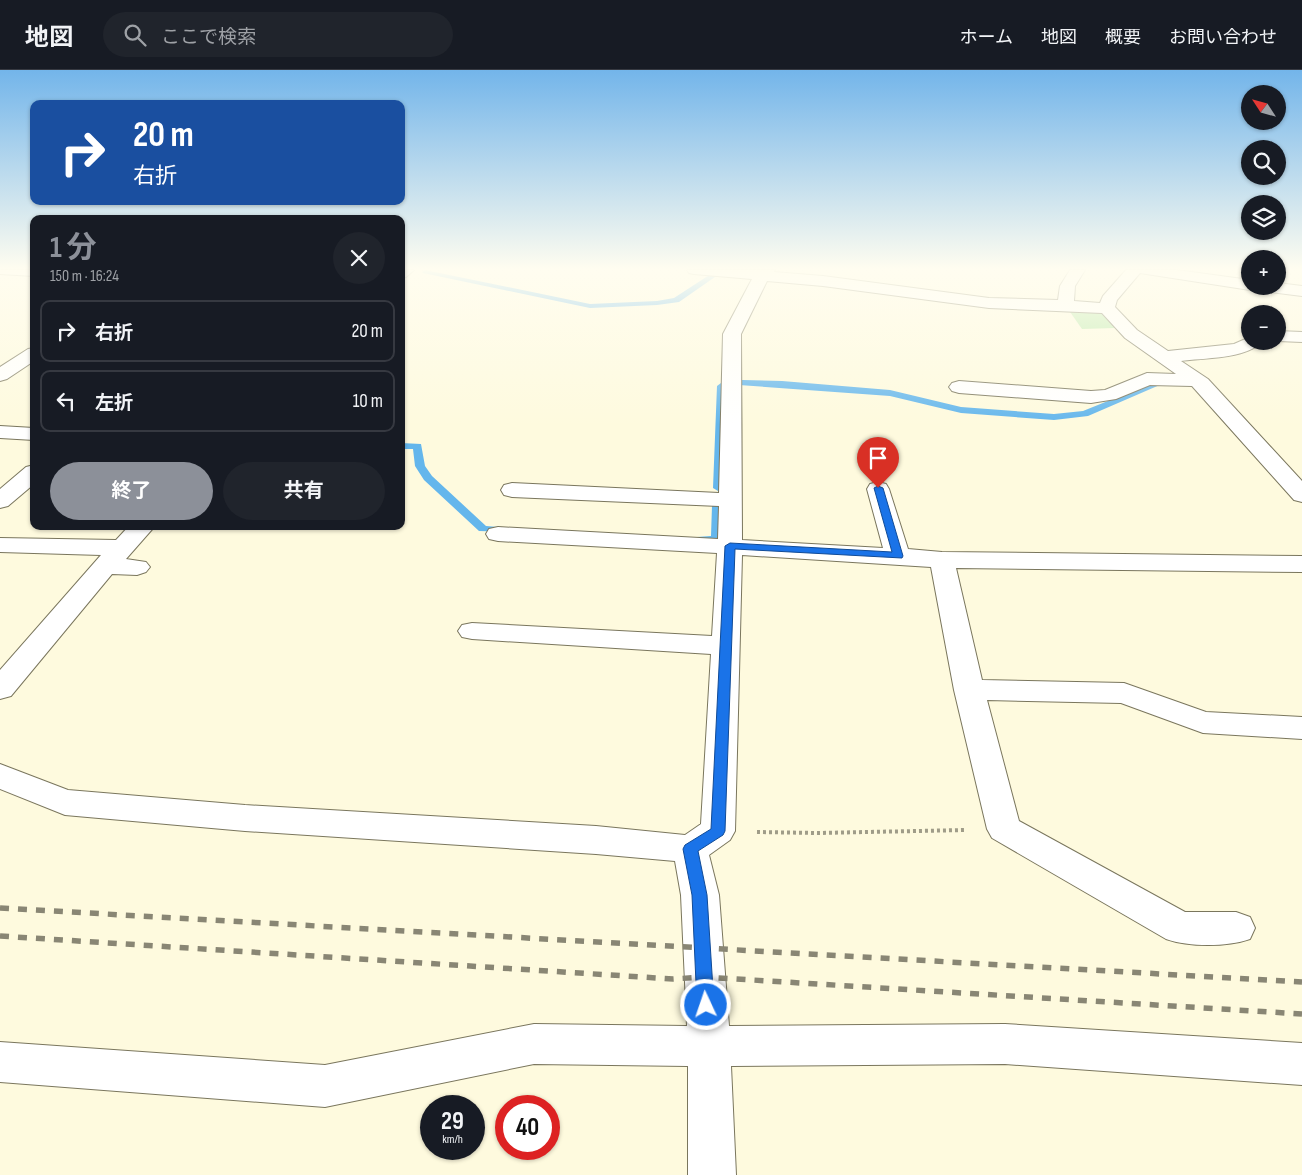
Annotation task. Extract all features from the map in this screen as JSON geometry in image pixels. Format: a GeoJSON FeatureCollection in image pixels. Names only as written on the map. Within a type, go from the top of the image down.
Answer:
{"type":"FeatureCollection","features":[{"type":"Feature","properties":{"kind":"street"},"geometry":{"type":"LineString","coordinates":[[712,1175],[709,1046],[700,895],[704,840],[726,646],[731,500],[732,334],[739,322]]}},
{"type":"Feature","properties":{"kind":"street"},"geometry":{"type":"LineString","coordinates":[[1120,322],[1131,334],[1198,380],[1302,495]]}},
{"type":"Feature","properties":{"kind":"street"},"geometry":{"type":"LineString","coordinates":[[1286,336],[1302,337]]}},
{"type":"Feature","properties":{"kind":"street"},"geometry":{"type":"LineString","coordinates":[[1165,358],[1241,347]]}},
{"type":"Feature","properties":{"kind":"street"},"geometry":{"type":"LineString","coordinates":[[0,375],[30,356]]}},
{"type":"Feature","properties":{"kind":"street"},"geometry":{"type":"LineString","coordinates":[[960,387],[1091,397],[1109,395],[1147,379],[1198,380]]}},
{"type":"Feature","properties":{"kind":"street"},"geometry":{"type":"LineString","coordinates":[[0,432],[30,434]]}},
{"type":"Feature","properties":{"kind":"street"},"geometry":{"type":"LineString","coordinates":[[0,501],[30,475]]}},
{"type":"Feature","properties":{"kind":"street"},"geometry":{"type":"LineString","coordinates":[[878,488],[898,556]]}},
{"type":"Feature","properties":{"kind":"street"},"geometry":{"type":"LineString","coordinates":[[512,490],[731,500]]}},
{"type":"Feature","properties":{"kind":"street"},"geometry":{"type":"LineString","coordinates":[[0,689],[67,624],[121,561],[140,530]]}},
{"type":"Feature","properties":{"kind":"street"},"geometry":{"type":"LineString","coordinates":[[498,534],[730,546],[942,560],[1302,564]]}},
{"type":"Feature","properties":{"kind":"street"},"geometry":{"type":"LineString","coordinates":[[0,545],[121,561]]}},
{"type":"Feature","properties":{"kind":"street"},"geometry":{"type":"LineString","coordinates":[[942,560],[969,690],[1004,829],[1180,928],[1236,928]]}},
{"type":"Feature","properties":{"kind":"street"},"geometry":{"type":"LineString","coordinates":[[472,631],[726,646]]}},
{"type":"Feature","properties":{"kind":"street"},"geometry":{"type":"LineString","coordinates":[[969,690],[1124,693],[1203,722],[1302,728]]}},
{"type":"Feature","properties":{"kind":"street"},"geometry":{"type":"LineString","coordinates":[[0,776],[65,802],[245,818],[596,840],[704,840]]}},
{"type":"Feature","properties":{"kind":"street"},"geometry":{"type":"LineString","coordinates":[[0,1062],[325,1086],[534,1044],[709,1046],[1005,1044],[1302,1064]]}},
{"type":"Feature","properties":{"kind":"path"},"geometry":{"type":"LineString","coordinates":[[704,840],[818,833],[1004,829]]}},
{"type":"Feature","properties":{"kind":"green space"},"geometry":{"type":"Polygon","coordinates":[[[1077,322],[1110,322],[1115,328],[1082,329],[1077,322]]]}},
{"type":"Feature","properties":{"kind":"waterway"},"geometry":{"type":"LineString","coordinates":[[742,383],[782,384],[890,393],[961,410],[1054,417],[1085,414],[1158,384]]}},
{"type":"Feature","properties":{"kind":"waterway"},"geometry":{"type":"LineString","coordinates":[[718,488],[721,386]]}},
{"type":"Feature","properties":{"kind":"waterway"},"geometry":{"type":"LineString","coordinates":[[405,446],[418,446],[420,466],[428,478],[483,529],[506,530]]}},
{"type":"Feature","properties":{"kind":"waterway"},"geometry":{"type":"LineString","coordinates":[[701,539],[716,540],[717,506]]}},
{"type":"Feature","properties":{"kind":"railway"},"geometry":{"type":"LineString","coordinates":[[0,908],[1302,982]]}},
{"type":"Feature","properties":{"kind":"railway"},"geometry":{"type":"LineString","coordinates":[[0,936],[673,979],[704,977],[1302,1014]]}},
{"type":"Feature","properties":{"kind":"route"},"geometry":{"type":"LineString","coordinates":[[706,1005],[700,895],[690,849],[718,831],[730,546],[898,556],[878,488]]}}]}
